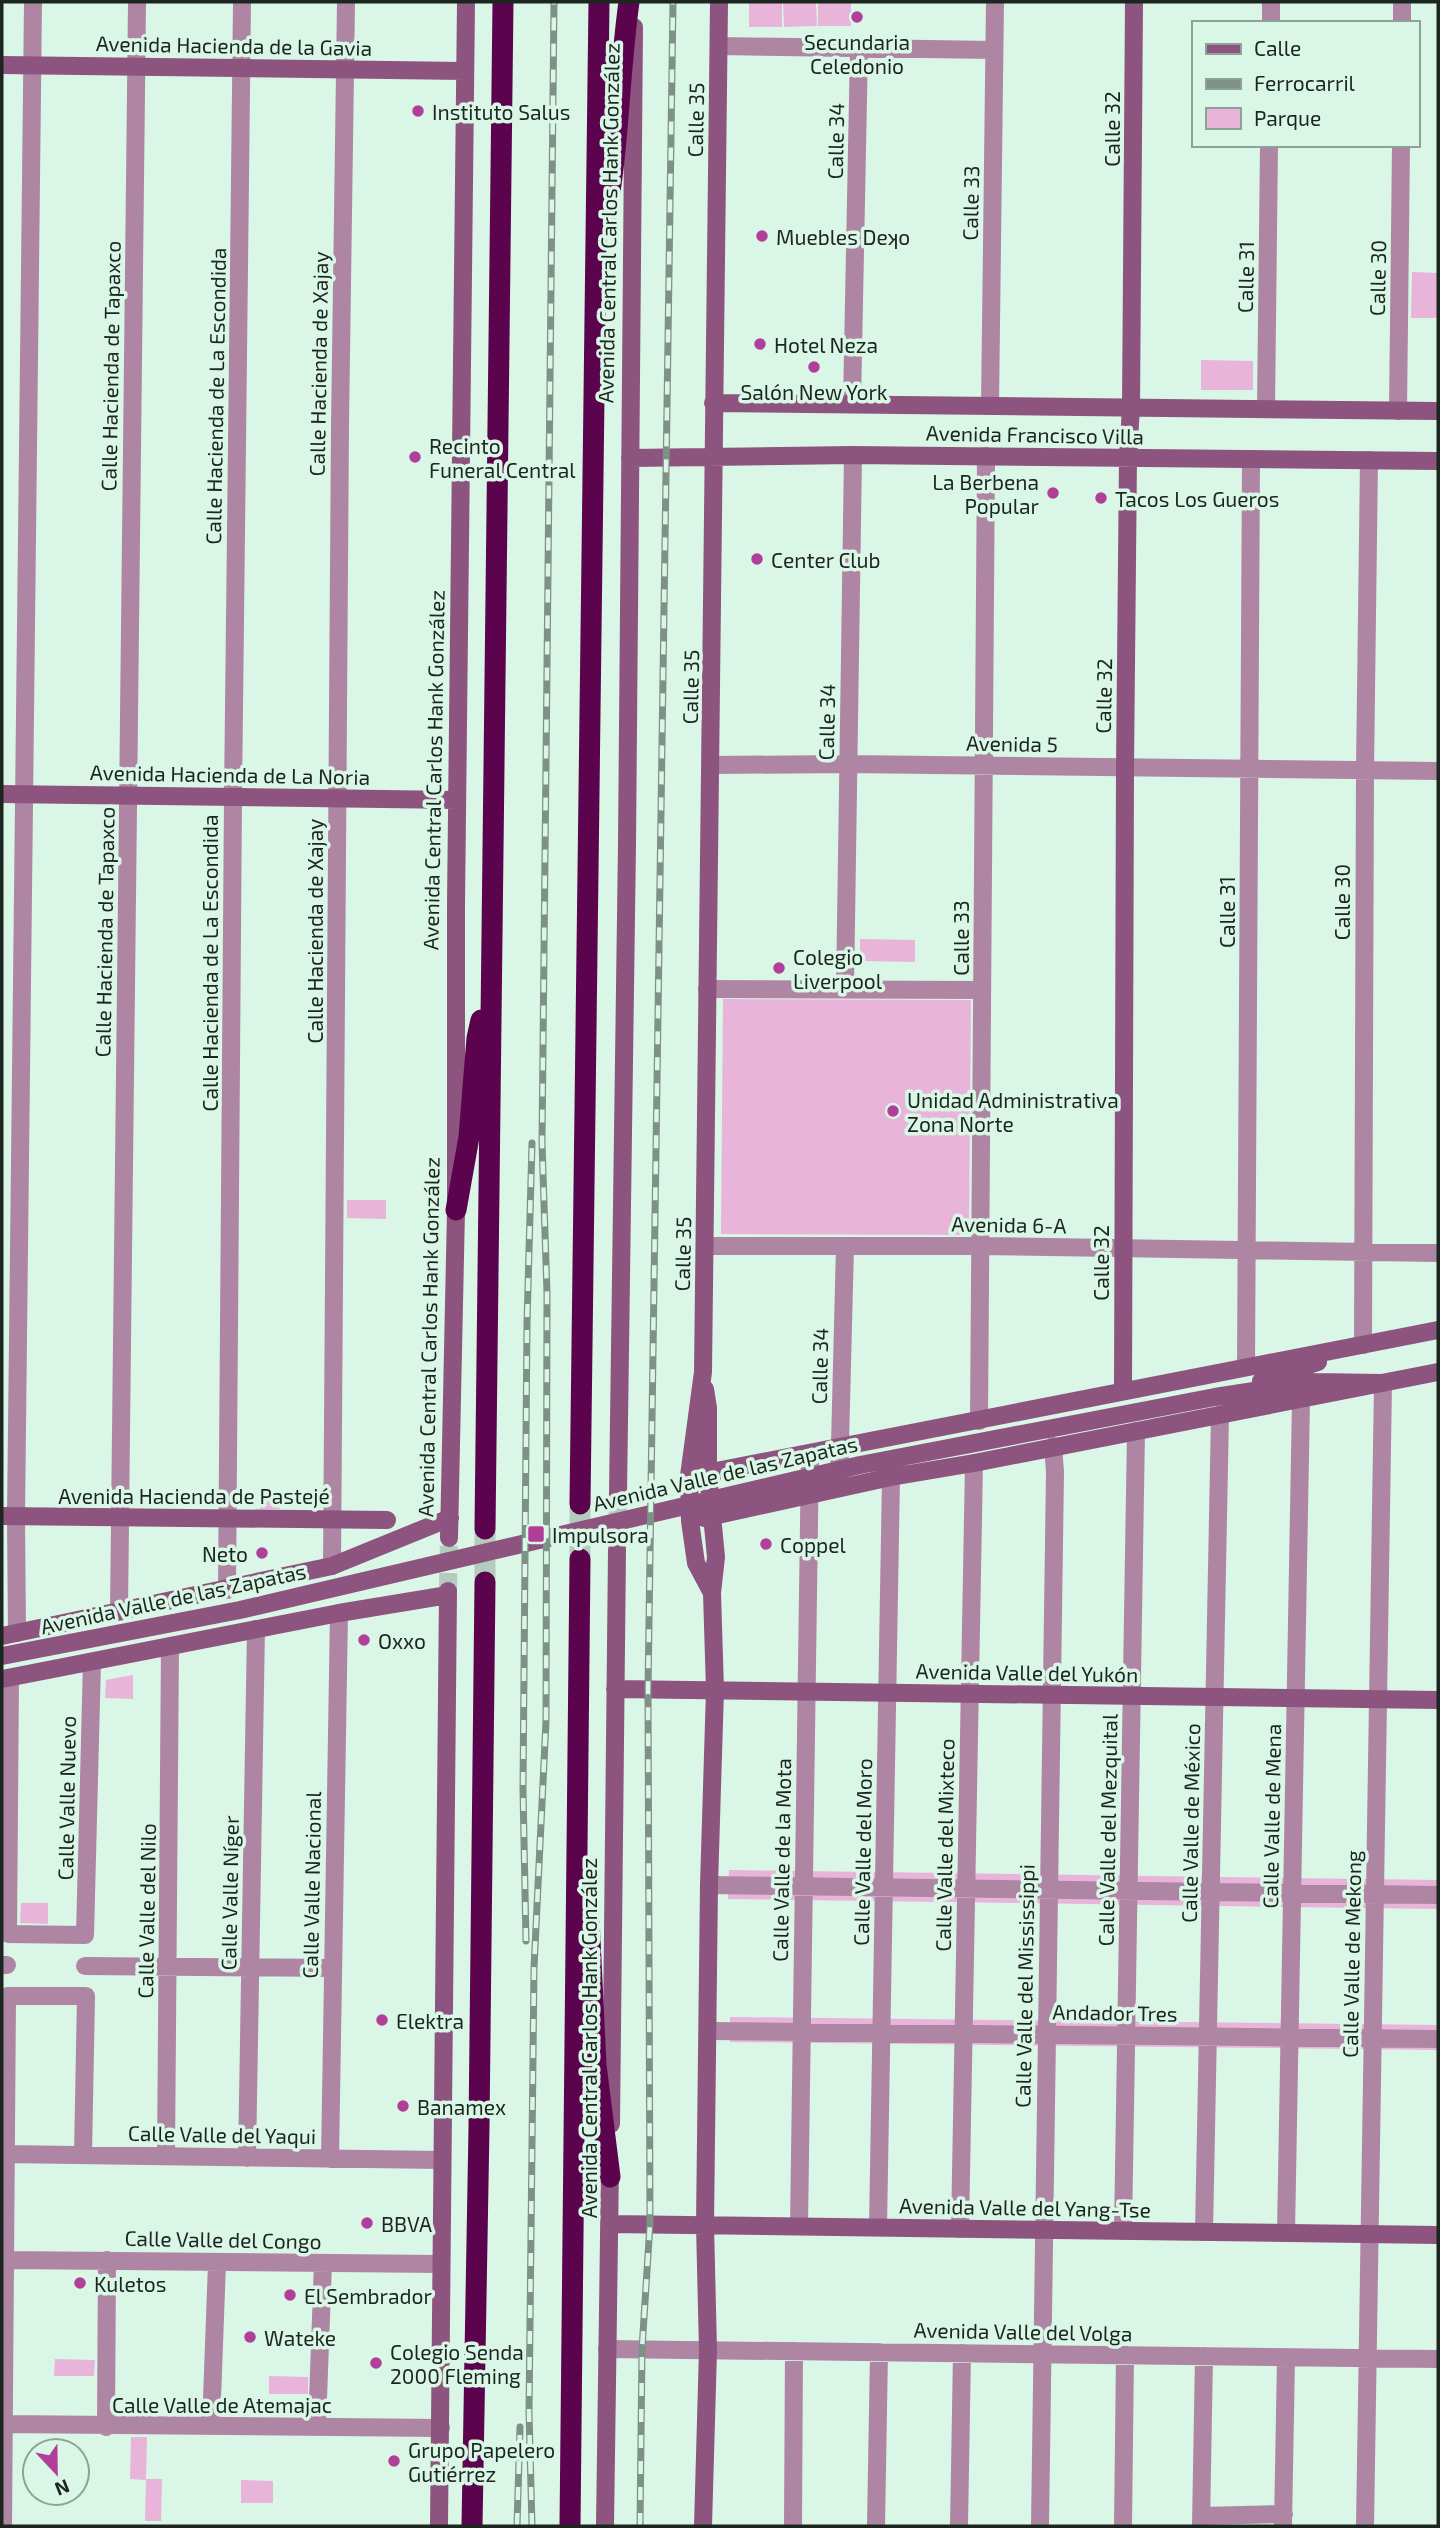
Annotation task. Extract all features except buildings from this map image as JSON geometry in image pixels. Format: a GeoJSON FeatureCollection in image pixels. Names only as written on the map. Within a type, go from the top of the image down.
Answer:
{"type":"FeatureCollection","features":[{"type":"Feature","properties":{"kind":"highway"},"geometry":{"type":"LineString","coordinates":[[485,1529],[503,2]]}},
{"type":"Feature","properties":{"kind":"highway","name":"Avenida Central Carlos Hank González"},"geometry":{"type":"LineString","coordinates":[[580,1504],[598,2]]}},
{"type":"Feature","properties":{"kind":"highway"},"geometry":{"type":"LineString","coordinates":[[595,277],[611,188],[622,49],[629,2]]}},
{"type":"Feature","properties":{"kind":"highway"},"geometry":{"type":"LineString","coordinates":[[456,1210],[469,1138],[477,1038],[490,987]]}},
{"type":"Feature","properties":{"kind":"highway","name":"Avenida Central Carlos Hank González"},"geometry":{"type":"LineString","coordinates":[[570,2526],[580,1559]]}},
{"type":"Feature","properties":{"kind":"highway"},"geometry":{"type":"LineString","coordinates":[[472,2526],[485,1582]]}},
{"type":"Feature","properties":{"kind":"highway"},"geometry":{"type":"LineString","coordinates":[[577,1767],[585,1829],[596,2065],[610,2177]]}},
{"type":"Feature","properties":{"kind":"main road","name":"Avenida Central Carlos Hank González"},"geometry":{"type":"LineString","coordinates":[[449,1538],[456,1210],[457,800],[466,2]]}},
{"type":"Feature","properties":{"kind":"main road","name":"Avenida Central Carlos Hank González"},"geometry":{"type":"LineString","coordinates":[[618,1494],[635,2]]}},
{"type":"Feature","properties":{"kind":"main road","name":"Calle 35"},"geometry":{"type":"LineString","coordinates":[[690,1521],[689,1476],[703,1372],[719,2]]}},
{"type":"Feature","properties":{"kind":"main road","name":"Calle 32"},"geometry":{"type":"LineString","coordinates":[[1123,1390],[1125,768],[1134,2]]}},
{"type":"Feature","properties":{"kind":"main road","name":"Avenida Hacienda de la Gavia"},"geometry":{"type":"LineString","coordinates":[[2,65],[465,71]]}},
{"type":"Feature","properties":{"kind":"main road","name":"Avenida Francisco Villa"},"geometry":{"type":"LineString","coordinates":[[713,403],[1438,411]]}},
{"type":"Feature","properties":{"kind":"main road","name":"Avenida Francisco Villa"},"geometry":{"type":"LineString","coordinates":[[631,458],[853,454],[1438,461]]}},
{"type":"Feature","properties":{"kind":"main road","name":"Avenida Hacienda de La Noria"},"geometry":{"type":"LineString","coordinates":[[2,794],[457,800]]}},
{"type":"Feature","properties":{"kind":"main road","name":"Avenida Valle de las Zapatas"},"geometry":{"type":"LineString","coordinates":[[689,1476],[1438,1330]]}},
{"type":"Feature","properties":{"kind":"main road","name":"Avenida Valle de las Zapatas"},"geometry":{"type":"LineString","coordinates":[[1215,1396],[1363,1345]]}},
{"type":"Feature","properties":{"kind":"main road","name":"Calle 35"},"geometry":{"type":"LineString","coordinates":[[703,1372],[708,1408],[708,1474],[713,1516]]}},
{"type":"Feature","properties":{"kind":"main road","name":"Avenida Valle de las Zapatas"},"geometry":{"type":"LineString","coordinates":[[690,1521],[891,1477],[1438,1372]]}},
{"type":"Feature","properties":{"kind":"main road","name":"Avenida Valle de las Zapatas"},"geometry":{"type":"LineString","coordinates":[[2,1656],[240,1609],[860,1465],[1215,1396],[1311,1382],[1383,1383]]}},
{"type":"Feature","properties":{"kind":"main road"},"geometry":{"type":"LineString","coordinates":[[785,1459],[786,1499]]}},
{"type":"Feature","properties":{"kind":"main road","name":"Avenida Hacienda de Pastejé"},"geometry":{"type":"LineString","coordinates":[[9,1516],[387,1520]]}},
{"type":"Feature","properties":{"kind":"main road"},"geometry":{"type":"LineString","coordinates":[[703,2526],[708,2350],[705,2225],[709,1885],[715,1690],[712,1593],[716,1557],[713,1516]]}},
{"type":"Feature","properties":{"kind":"main road","name":"Avenida Valle de las Zapatas"},"geometry":{"type":"LineString","coordinates":[[9,1634],[332,1566],[450,1518]]}},
{"type":"Feature","properties":{"kind":"main road"},"geometry":{"type":"LineString","coordinates":[[690,1521],[696,1563],[712,1593]]}},
{"type":"Feature","properties":{"kind":"main road","name":"Avenida Central Carlos Hank González"},"geometry":{"type":"LineString","coordinates":[[605,2526],[611,2224],[617,1550]]}},
{"type":"Feature","properties":{"kind":"main road"},"geometry":{"type":"LineString","coordinates":[[267,1581],[274,1584],[281,1598],[281,1611],[274,1626]]}},
{"type":"Feature","properties":{"kind":"main road"},"geometry":{"type":"LineString","coordinates":[[6,1678],[448,1593],[439,2526]]}},
{"type":"Feature","properties":{"kind":"main road","name":"Avenida Valle del Yukón"},"geometry":{"type":"LineString","coordinates":[[615,1689],[1438,1700]]}},
{"type":"Feature","properties":{"kind":"main road","name":"Avenida Valle del Yang-Tse"},"geometry":{"type":"LineString","coordinates":[[611,2224],[1438,2235]]}},
{"type":"Feature","properties":{"kind":"street"},"geometry":{"type":"LineString","coordinates":[[9,1634],[9,1516],[24,794],[33,2]]}},
{"type":"Feature","properties":{"kind":"street","name":"Calle Hacienda de Tapaxco"},"geometry":{"type":"LineString","coordinates":[[119,1612],[137,2]]}},
{"type":"Feature","properties":{"kind":"street","name":"Calle Hacienda de La Escondida"},"geometry":{"type":"LineString","coordinates":[[227,1590],[242,2]]}},
{"type":"Feature","properties":{"kind":"street","name":"Calle Hacienda de Xajay"},"geometry":{"type":"LineString","coordinates":[[332,1566],[346,2]]}},
{"type":"Feature","properties":{"kind":"street","name":"Calle 33"},"geometry":{"type":"LineString","coordinates":[[990,405],[995,2]]}},
{"type":"Feature","properties":{"kind":"street"},"geometry":{"type":"LineString","coordinates":[[1271,2],[1271,21]]}},
{"type":"Feature","properties":{"kind":"street"},"geometry":{"type":"LineString","coordinates":[[1402,2],[1402,21]]}},
{"type":"Feature","properties":{"kind":"street"},"geometry":{"type":"LineString","coordinates":[[719,46],[995,50]]}},
{"type":"Feature","properties":{"kind":"street","name":"Calle 34"},"geometry":{"type":"LineString","coordinates":[[852,403],[859,48]]}},
{"type":"Feature","properties":{"kind":"street","name":"Calle 31"},"geometry":{"type":"LineString","coordinates":[[1266,409],[1269,147]]}},
{"type":"Feature","properties":{"kind":"street","name":"Calle 30"},"geometry":{"type":"LineString","coordinates":[[1398,411],[1401,147]]}},
{"type":"Feature","properties":{"kind":"street","name":"Calle 34"},"geometry":{"type":"LineString","coordinates":[[845,989],[853,454]]}},
{"type":"Feature","properties":{"kind":"street","name":"Calle 33"},"geometry":{"type":"LineString","coordinates":[[979,1421],[986,456]]}},
{"type":"Feature","properties":{"kind":"street","name":"Calle 31"},"geometry":{"type":"LineString","coordinates":[[1246,1366],[1251,459]]}},
{"type":"Feature","properties":{"kind":"street","name":"Calle 30"},"geometry":{"type":"LineString","coordinates":[[1363,1345],[1369,460]]}},
{"type":"Feature","properties":{"kind":"street","name":"Avenida 5"},"geometry":{"type":"LineString","coordinates":[[712,765],[984,765],[1438,771]]}},
{"type":"Feature","properties":{"kind":"street"},"geometry":{"type":"LineString","coordinates":[[707,989],[982,990]]}},
{"type":"Feature","properties":{"kind":"street","name":"Avenida 6-A"},"geometry":{"type":"LineString","coordinates":[[705,1246],[980,1246],[1438,1253]]}},
{"type":"Feature","properties":{"kind":"street","name":"Calle 34"},"geometry":{"type":"LineString","coordinates":[[838,1488],[845,1246]]}},
{"type":"Feature","properties":{"kind":"street","name":"Calle Valle de Mekong"},"geometry":{"type":"LineString","coordinates":[[1365,2526],[1383,1383]]}},
{"type":"Feature","properties":{"kind":"street","name":"Calle Valle de Mena"},"geometry":{"type":"LineString","coordinates":[[1286,2233],[1301,1400]]}},
{"type":"Feature","properties":{"kind":"street","name":"Calle Valle de México"},"geometry":{"type":"LineString","coordinates":[[1205,2232],[1220,1415]]}},
{"type":"Feature","properties":{"kind":"street","name":"Calle Valle del Mezquital"},"geometry":{"type":"LineString","coordinates":[[1123,2231],[1136,1431]]}},
{"type":"Feature","properties":{"kind":"street","name":"Calle Valle del Mississippi"},"geometry":{"type":"LineString","coordinates":[[1040,2526],[1055,1472],[1053,1446]]}},
{"type":"Feature","properties":{"kind":"street","name":"Calle Valle de la Mota"},"geometry":{"type":"LineString","coordinates":[[799,2226],[810,1454]]}},
{"type":"Feature","properties":{"kind":"street","name":"Calle Valle del Mixteco"},"geometry":{"type":"LineString","coordinates":[[960,2229],[974,1463]]}},
{"type":"Feature","properties":{"kind":"street","name":"Calle Valle del Moro"},"geometry":{"type":"LineString","coordinates":[[878,2227],[891,1477]]}},
{"type":"Feature","properties":{"kind":"street","name":"Calle Valle Nacional"},"geometry":{"type":"LineString","coordinates":[[330,2159],[339,1612]]}},
{"type":"Feature","properties":{"kind":"street","name":"Calle Valle Níger"},"geometry":{"type":"LineString","coordinates":[[247,2158],[256,1629]]}},
{"type":"Feature","properties":{"kind":"street","name":"Calle Valle del Nilo"},"geometry":{"type":"LineString","coordinates":[[166,2156],[170,1646]]}},
{"type":"Feature","properties":{"kind":"street","name":"Calle Valle Nuevo"},"geometry":{"type":"LineString","coordinates":[[6,1678],[8,1934],[85,1935],[92,1661]]}},
{"type":"Feature","properties":{"kind":"street"},"geometry":{"type":"LineString","coordinates":[[709,1885],[1438,1895]]}},
{"type":"Feature","properties":{"kind":"street"},"geometry":{"type":"LineString","coordinates":[[85,1966],[333,1968]]}},
{"type":"Feature","properties":{"kind":"street"},"geometry":{"type":"LineString","coordinates":[[3,2526],[7,1996],[86,1996],[83,2155]]}},
{"type":"Feature","properties":{"kind":"street","name":"Andador Tres"},"geometry":{"type":"LineString","coordinates":[[708,2031],[1438,2039]]}},
{"type":"Feature","properties":{"kind":"street","name":"Calle Valle del Yaqui"},"geometry":{"type":"LineString","coordinates":[[4,2154],[441,2160]]}},
{"type":"Feature","properties":{"kind":"street","name":"Calle Valle del Congo"},"geometry":{"type":"LineString","coordinates":[[5,2260],[440,2264]]}},
{"type":"Feature","properties":{"kind":"street"},"geometry":{"type":"LineString","coordinates":[[106,2427],[107,2260]]}},
{"type":"Feature","properties":{"kind":"street"},"geometry":{"type":"LineString","coordinates":[[211,2426],[217,2263]]}},
{"type":"Feature","properties":{"kind":"street"},"geometry":{"type":"LineString","coordinates":[[317,2426],[323,2263]]}},
{"type":"Feature","properties":{"kind":"street","name":"Avenida Valle del Volga"},"geometry":{"type":"LineString","coordinates":[[607,2349],[1438,2359]]}},
{"type":"Feature","properties":{"kind":"street"},"geometry":{"type":"LineString","coordinates":[[793,2526],[794,2351]]}},
{"type":"Feature","properties":{"kind":"street"},"geometry":{"type":"LineString","coordinates":[[876,2526],[879,2353]]}},
{"type":"Feature","properties":{"kind":"street"},"geometry":{"type":"LineString","coordinates":[[959,2526],[962,2353]]}},
{"type":"Feature","properties":{"kind":"street"},"geometry":{"type":"LineString","coordinates":[[1123,2526],[1125,2355]]}},
{"type":"Feature","properties":{"kind":"street"},"geometry":{"type":"LineString","coordinates":[[1205,2356],[1201,2521],[1284,2520],[1286,2358]]}},
{"type":"Feature","properties":{"kind":"street","name":"Calle Valle de Atemajac"},"geometry":{"type":"LineString","coordinates":[[4,2424],[440,2428]]}},
{"type":"Feature","properties":{"kind":"green space"},"geometry":{"type":"Polygon","coordinates":[[[749,2],[782,2],[782,27],[749,27],[749,2]]]}},
{"type":"Feature","properties":{"kind":"green space"},"geometry":{"type":"Polygon","coordinates":[[[783,2],[816,2],[817,26],[784,27],[783,2]]]}},
{"type":"Feature","properties":{"kind":"green space"},"geometry":{"type":"Polygon","coordinates":[[[818,2],[851,2],[851,26],[818,26],[818,2]]]}},
{"type":"Feature","properties":{"kind":"green space"},"geometry":{"type":"Polygon","coordinates":[[[1412,272],[1438,273],[1438,318],[1411,318],[1412,272]]]}},
{"type":"Feature","properties":{"kind":"green space"},"geometry":{"type":"Polygon","coordinates":[[[1201,360],[1253,361],[1253,390],[1201,390],[1201,360]]]}},
{"type":"Feature","properties":{"kind":"green space"},"geometry":{"type":"Polygon","coordinates":[[[860,939],[915,940],[915,962],[860,961],[860,939]]]}},
{"type":"Feature","properties":{"kind":"green space"},"geometry":{"type":"Polygon","coordinates":[[[723,999],[971,1000],[969,1235],[721,1234],[723,999]]]}},
{"type":"Feature","properties":{"kind":"green space"},"geometry":{"type":"Polygon","coordinates":[[[347,1200],[386,1200],[386,1219],[347,1218],[347,1200]]]}},
{"type":"Feature","properties":{"kind":"green space"},"geometry":{"type":"Polygon","coordinates":[[[261,1490],[280,1490],[280,1509],[260,1509],[261,1490]]]}},
{"type":"Feature","properties":{"kind":"green space"},"geometry":{"type":"Polygon","coordinates":[[[133,1675],[133,1699],[105,1698],[106,1680],[133,1675]]]}},
{"type":"Feature","properties":{"kind":"green space"},"geometry":{"type":"Polygon","coordinates":[[[729,1870],[1438,1880],[1438,1909],[728,1899],[729,1870]]]}},
{"type":"Feature","properties":{"kind":"green space"},"geometry":{"type":"Polygon","coordinates":[[[21,1903],[48,1903],[48,1924],[20,1923],[21,1903]]]}},
{"type":"Feature","properties":{"kind":"green space"},"geometry":{"type":"Polygon","coordinates":[[[730,2017],[1438,2025],[1438,2050],[730,2042],[730,2017]]]}},
{"type":"Feature","properties":{"kind":"green space"},"geometry":{"type":"Polygon","coordinates":[[[55,2359],[95,2360],[94,2376],[54,2376],[55,2359]]]}},
{"type":"Feature","properties":{"kind":"green space"},"geometry":{"type":"Polygon","coordinates":[[[269,2376],[308,2377],[308,2394],[269,2394],[269,2376]]]}},
{"type":"Feature","properties":{"kind":"green space"},"geometry":{"type":"Polygon","coordinates":[[[131,2437],[147,2437],[146,2479],[162,2479],[161,2521],[145,2521],[146,2480],[130,2479],[131,2437]]]}},
{"type":"Feature","properties":{"kind":"green space"},"geometry":{"type":"Polygon","coordinates":[[[241,2480],[273,2481],[273,2503],[241,2503],[241,2480]]]}},
{"type":"Feature","properties":{"kind":"tunnel"},"geometry":{"type":"LineString","coordinates":[[617,1550],[618,1494]]}},
{"type":"Feature","properties":{"kind":"tunnel"},"geometry":{"type":"LineString","coordinates":[[580,1504],[580,1559]]}},
{"type":"Feature","properties":{"kind":"tunnel"},"geometry":{"type":"LineString","coordinates":[[485,1529],[485,1582]]}},
{"type":"Feature","properties":{"kind":"tunnel"},"geometry":{"type":"LineString","coordinates":[[448,1591],[449,1538]]}},
{"type":"Feature","properties":{"kind":"railway"},"geometry":{"type":"LineString","coordinates":[[532,2526],[529,2412],[534,1968],[546,1721],[547,1293],[542,1143],[554,2]]}},
{"type":"Feature","properties":{"kind":"railway"},"geometry":{"type":"LineString","coordinates":[[640,2526],[642,2349],[650,2224],[648,1690],[673,2]]}},
{"type":"Feature","properties":{"kind":"railway"},"geometry":{"type":"LineString","coordinates":[[526,1941],[523,1790],[527,1323],[532,1143]]}},
{"type":"Feature","properties":{"kind":"railway"},"geometry":{"type":"LineString","coordinates":[[517,2526],[520,2427]]}},
{"type":"Feature","properties":{"kind":"place","name":"Secundaria Celedonio"},"geometry":{"type":"Point","coordinates":[857,17]}},
{"type":"Feature","properties":{"kind":"place","name":"Instituto Salus"},"geometry":{"type":"Point","coordinates":[418,111]}},
{"type":"Feature","properties":{"kind":"place","name":"Muebles Deʞo"},"geometry":{"type":"Point","coordinates":[762,236]}},
{"type":"Feature","properties":{"kind":"place","name":"Hotel Neza"},"geometry":{"type":"Point","coordinates":[760,344]}},
{"type":"Feature","properties":{"kind":"place","name":"Salón New York"},"geometry":{"type":"Point","coordinates":[814,367]}},
{"type":"Feature","properties":{"kind":"place","name":"Recinto Funeral Central"},"geometry":{"type":"Point","coordinates":[415,457]}},
{"type":"Feature","properties":{"kind":"place","name":"La Berbena Popular"},"geometry":{"type":"Point","coordinates":[1053,493]}},
{"type":"Feature","properties":{"kind":"place","name":"Tacos Los Gueros"},"geometry":{"type":"Point","coordinates":[1101,498]}},
{"type":"Feature","properties":{"kind":"place","name":"Center Club"},"geometry":{"type":"Point","coordinates":[757,559]}},
{"type":"Feature","properties":{"kind":"place","name":"Colegio Liverpool"},"geometry":{"type":"Point","coordinates":[779,968]}},
{"type":"Feature","properties":{"kind":"place","name":"Unidad Administrativa Zona Norte"},"geometry":{"type":"Point","coordinates":[893,1111]}},
{"type":"Feature","properties":{"kind":"place","name":"Impulsora"},"geometry":{"type":"Point","coordinates":[536,1534]}},
{"type":"Feature","properties":{"kind":"place","name":"Coppel"},"geometry":{"type":"Point","coordinates":[766,1544]}},
{"type":"Feature","properties":{"kind":"place","name":"Neto"},"geometry":{"type":"Point","coordinates":[262,1553]}},
{"type":"Feature","properties":{"kind":"place","name":"Oxxo"},"geometry":{"type":"Point","coordinates":[364,1640]}},
{"type":"Feature","properties":{"kind":"place","name":"Elektra"},"geometry":{"type":"Point","coordinates":[382,2020]}},
{"type":"Feature","properties":{"kind":"place","name":"Banamex"},"geometry":{"type":"Point","coordinates":[403,2106]}},
{"type":"Feature","properties":{"kind":"place","name":"BBVA"},"geometry":{"type":"Point","coordinates":[367,2223]}},
{"type":"Feature","properties":{"kind":"place","name":"Kuletos"},"geometry":{"type":"Point","coordinates":[80,2283]}},
{"type":"Feature","properties":{"kind":"place","name":"El Sembrador"},"geometry":{"type":"Point","coordinates":[290,2295]}},
{"type":"Feature","properties":{"kind":"place","name":"Wateke"},"geometry":{"type":"Point","coordinates":[250,2337]}},
{"type":"Feature","properties":{"kind":"place","name":"Colegio Senda 2000 Fleming"},"geometry":{"type":"Point","coordinates":[376,2363]}},
{"type":"Feature","properties":{"kind":"place","name":"Grupo Papelero Gutiérrez"},"geometry":{"type":"Point","coordinates":[394,2461]}}]}
